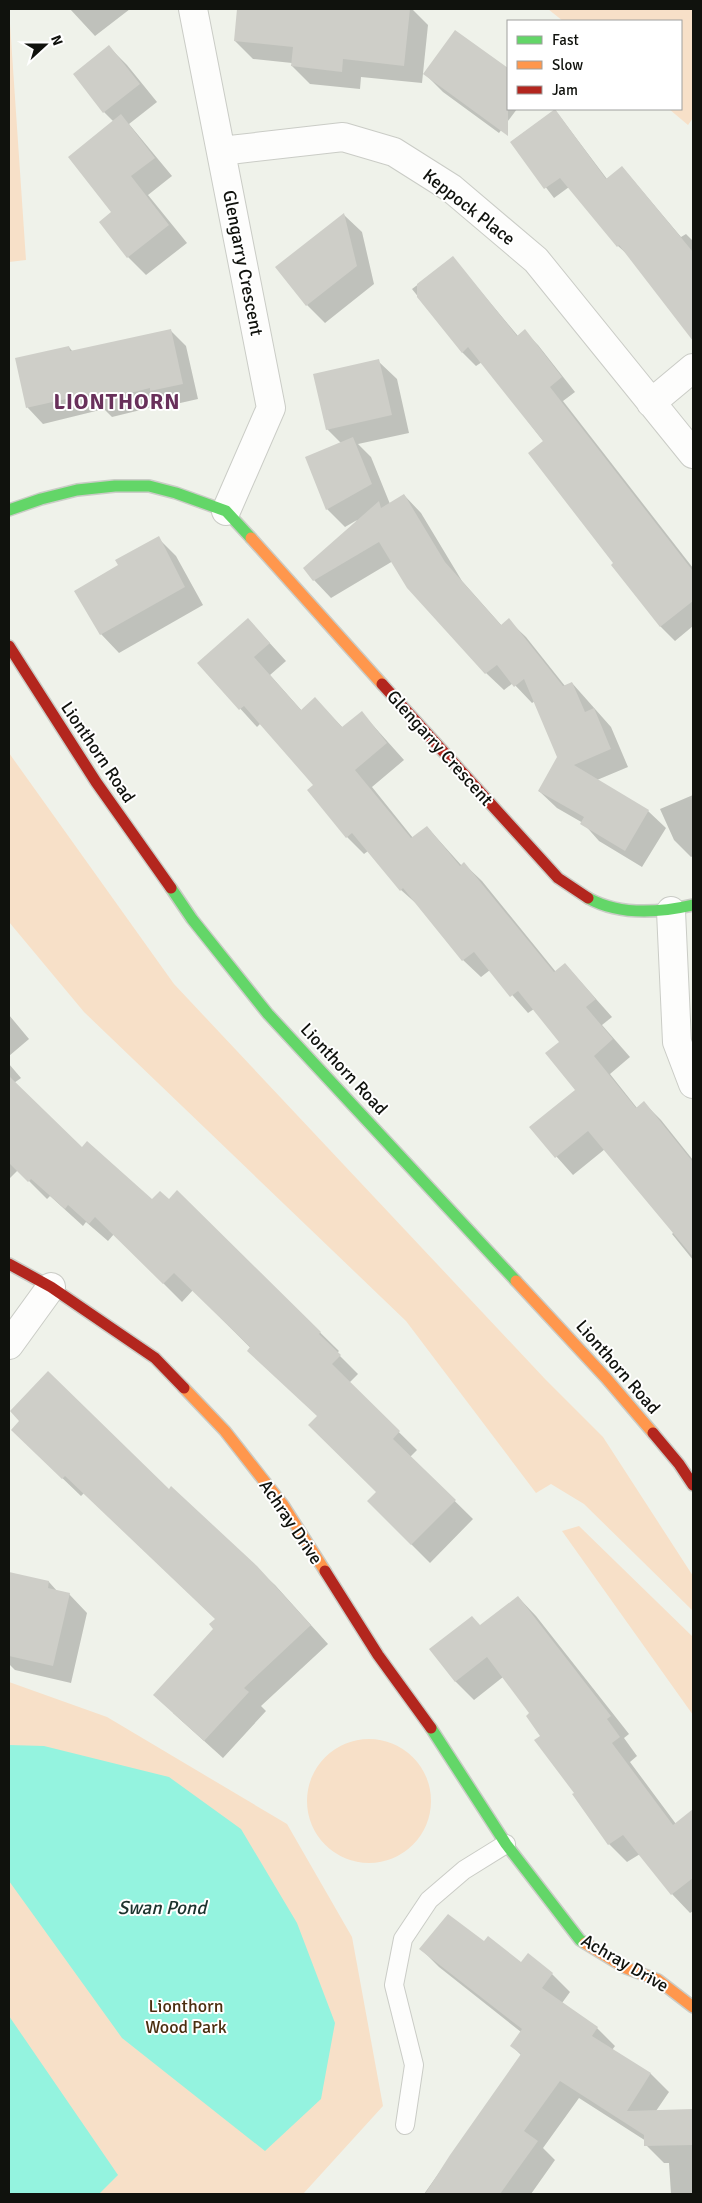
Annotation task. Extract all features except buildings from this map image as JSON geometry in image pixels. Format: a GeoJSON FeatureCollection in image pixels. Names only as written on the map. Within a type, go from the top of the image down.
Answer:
{"type":"FeatureCollection","features":[{"type":"Feature","properties":{"kind":"street","name":"Glengarry Crescent"},"geometry":{"type":"LineString","coordinates":[[192,9],[271,408],[226,510],[558,878],[605,906],[640,910],[682,908]]}},
{"type":"Feature","properties":{"kind":"street","name":"Keppock Place"},"geometry":{"type":"LineString","coordinates":[[221,151],[342,137],[394,152],[451,188],[536,260],[693,454]]}},
{"type":"Feature","properties":{"kind":"street"},"geometry":{"type":"LineString","coordinates":[[651,402],[693,368]]}},
{"type":"Feature","properties":{"kind":"street"},"geometry":{"type":"LineString","coordinates":[[9,510],[59,494],[108,486],[150,486],[226,510]]}},
{"type":"Feature","properties":{"kind":"street","name":"Lionthorn Road"},"geometry":{"type":"LineString","coordinates":[[9,646],[96,782],[186,911],[268,1014],[606,1378],[679,1464],[693,1485]]}},
{"type":"Feature","properties":{"kind":"street"},"geometry":{"type":"LineString","coordinates":[[682,908],[677,1042],[693,1084]]}},
{"type":"Feature","properties":{"kind":"street","name":"Achray Drive"},"geometry":{"type":"LineString","coordinates":[[9,1264],[51,1287],[155,1358],[225,1431],[283,1505],[378,1655],[440,1740],[506,1844],[580,1940],[626,1968],[658,1980],[693,2007]]}},
{"type":"Feature","properties":{"kind":"street"},"geometry":{"type":"LineString","coordinates":[[9,1345],[51,1287]]}},
{"type":"Feature","properties":{"kind":"lane"},"geometry":{"type":"LineString","coordinates":[[405,2125],[414,2066],[394,1985],[403,1939],[429,1900],[464,1870],[506,1844]]}},
{"type":"Feature","properties":{"kind":"green space"},"geometry":{"type":"Polygon","coordinates":[[[9,9],[26,260],[9,262],[9,9]]]}},
{"type":"Feature","properties":{"kind":"green space"},"geometry":{"type":"Polygon","coordinates":[[[548,9],[693,9],[693,118],[688,125],[670,110],[682,110],[682,20],[562,20],[548,9]]]}},
{"type":"Feature","properties":{"kind":"green space"},"geometry":{"type":"Polygon","coordinates":[[[9,753],[174,984],[546,1380],[603,1437],[693,1576],[693,1611],[584,1504],[551,1484],[536,1493],[406,1321],[84,1012],[9,922],[9,753]]]}},
{"type":"Feature","properties":{"kind":"green space"},"geometry":{"type":"Polygon","coordinates":[[[579,1526],[693,1637],[693,1715],[562,1531],[579,1526]]]}},
{"type":"Feature","properties":{"kind":"green space","name":"Lionthorn Wood Park"},"geometry":{"type":"Polygon","coordinates":[[[9,1682],[107,1717],[287,1824],[352,1937],[383,2106],[303,2194],[9,2194],[9,1682]]]}},
{"type":"Feature","properties":{"kind":"green space"},"geometry":{"type":"Polygon","coordinates":[[[369,1739],[393,1744],[413,1757],[426,1777],[431,1801],[426,1825],[413,1845],[393,1858],[369,1863],[345,1858],[325,1845],[312,1825],[307,1801],[312,1777],[325,1757],[345,1744],[369,1739]]]}},
{"type":"Feature","properties":{"kind":"water","name":"Swan Pond"},"geometry":{"type":"Polygon","coordinates":[[[9,1745],[44,1746],[169,1777],[241,1829],[297,1923],[335,2023],[321,2099],[265,2151],[122,2038],[9,1881],[9,1745]]]}},
{"type":"Feature","properties":{"kind":"water"},"geometry":{"type":"Polygon","coordinates":[[[9,2016],[118,2175],[99,2194],[9,2194],[9,2016]]]}},
{"type":"Feature","properties":{"kind":"traffic: fast"},"geometry":{"type":"LineString","coordinates":[[9,510],[41,499],[77,490],[115,486],[149,486],[176,493],[226,511],[251,538]]}},
{"type":"Feature","properties":{"kind":"traffic: fast"},"geometry":{"type":"LineString","coordinates":[[171,888],[192,919],[268,1014],[516,1281]]}},
{"type":"Feature","properties":{"kind":"traffic: fast"},"geometry":{"type":"LineString","coordinates":[[588,898],[613,908],[639,911],[666,910],[693,905]]}},
{"type":"Feature","properties":{"kind":"traffic: fast"},"geometry":{"type":"LineString","coordinates":[[431,1728],[506,1844],[580,1940],[585,1943]]}},
{"type":"Feature","properties":{"kind":"traffic: slow"},"geometry":{"type":"LineString","coordinates":[[251,538],[382,684]]}},
{"type":"Feature","properties":{"kind":"traffic: slow"},"geometry":{"type":"LineString","coordinates":[[516,1281],[606,1378],[653,1433]]}},
{"type":"Feature","properties":{"kind":"traffic: slow"},"geometry":{"type":"LineString","coordinates":[[184,1388],[225,1431],[283,1505],[325,1571]]}},
{"type":"Feature","properties":{"kind":"traffic: slow"},"geometry":{"type":"LineString","coordinates":[[585,1943],[626,1968],[658,1980],[693,2007]]}},
{"type":"Feature","properties":{"kind":"traffic: jam"},"geometry":{"type":"LineString","coordinates":[[9,646],[96,782],[171,888]]}},
{"type":"Feature","properties":{"kind":"traffic: jam"},"geometry":{"type":"LineString","coordinates":[[382,684],[558,878],[588,898]]}},
{"type":"Feature","properties":{"kind":"traffic: jam"},"geometry":{"type":"LineString","coordinates":[[9,1264],[51,1287],[155,1358],[184,1388]]}},
{"type":"Feature","properties":{"kind":"traffic: jam"},"geometry":{"type":"LineString","coordinates":[[653,1433],[679,1464],[693,1485]]}},
{"type":"Feature","properties":{"kind":"traffic: jam"},"geometry":{"type":"LineString","coordinates":[[325,1571],[378,1655],[431,1728]]}},
{"type":"Feature","properties":{"kind":"district","name":"LIONTHORN"},"geometry":{"type":"Point","coordinates":[117,401]}}]}
